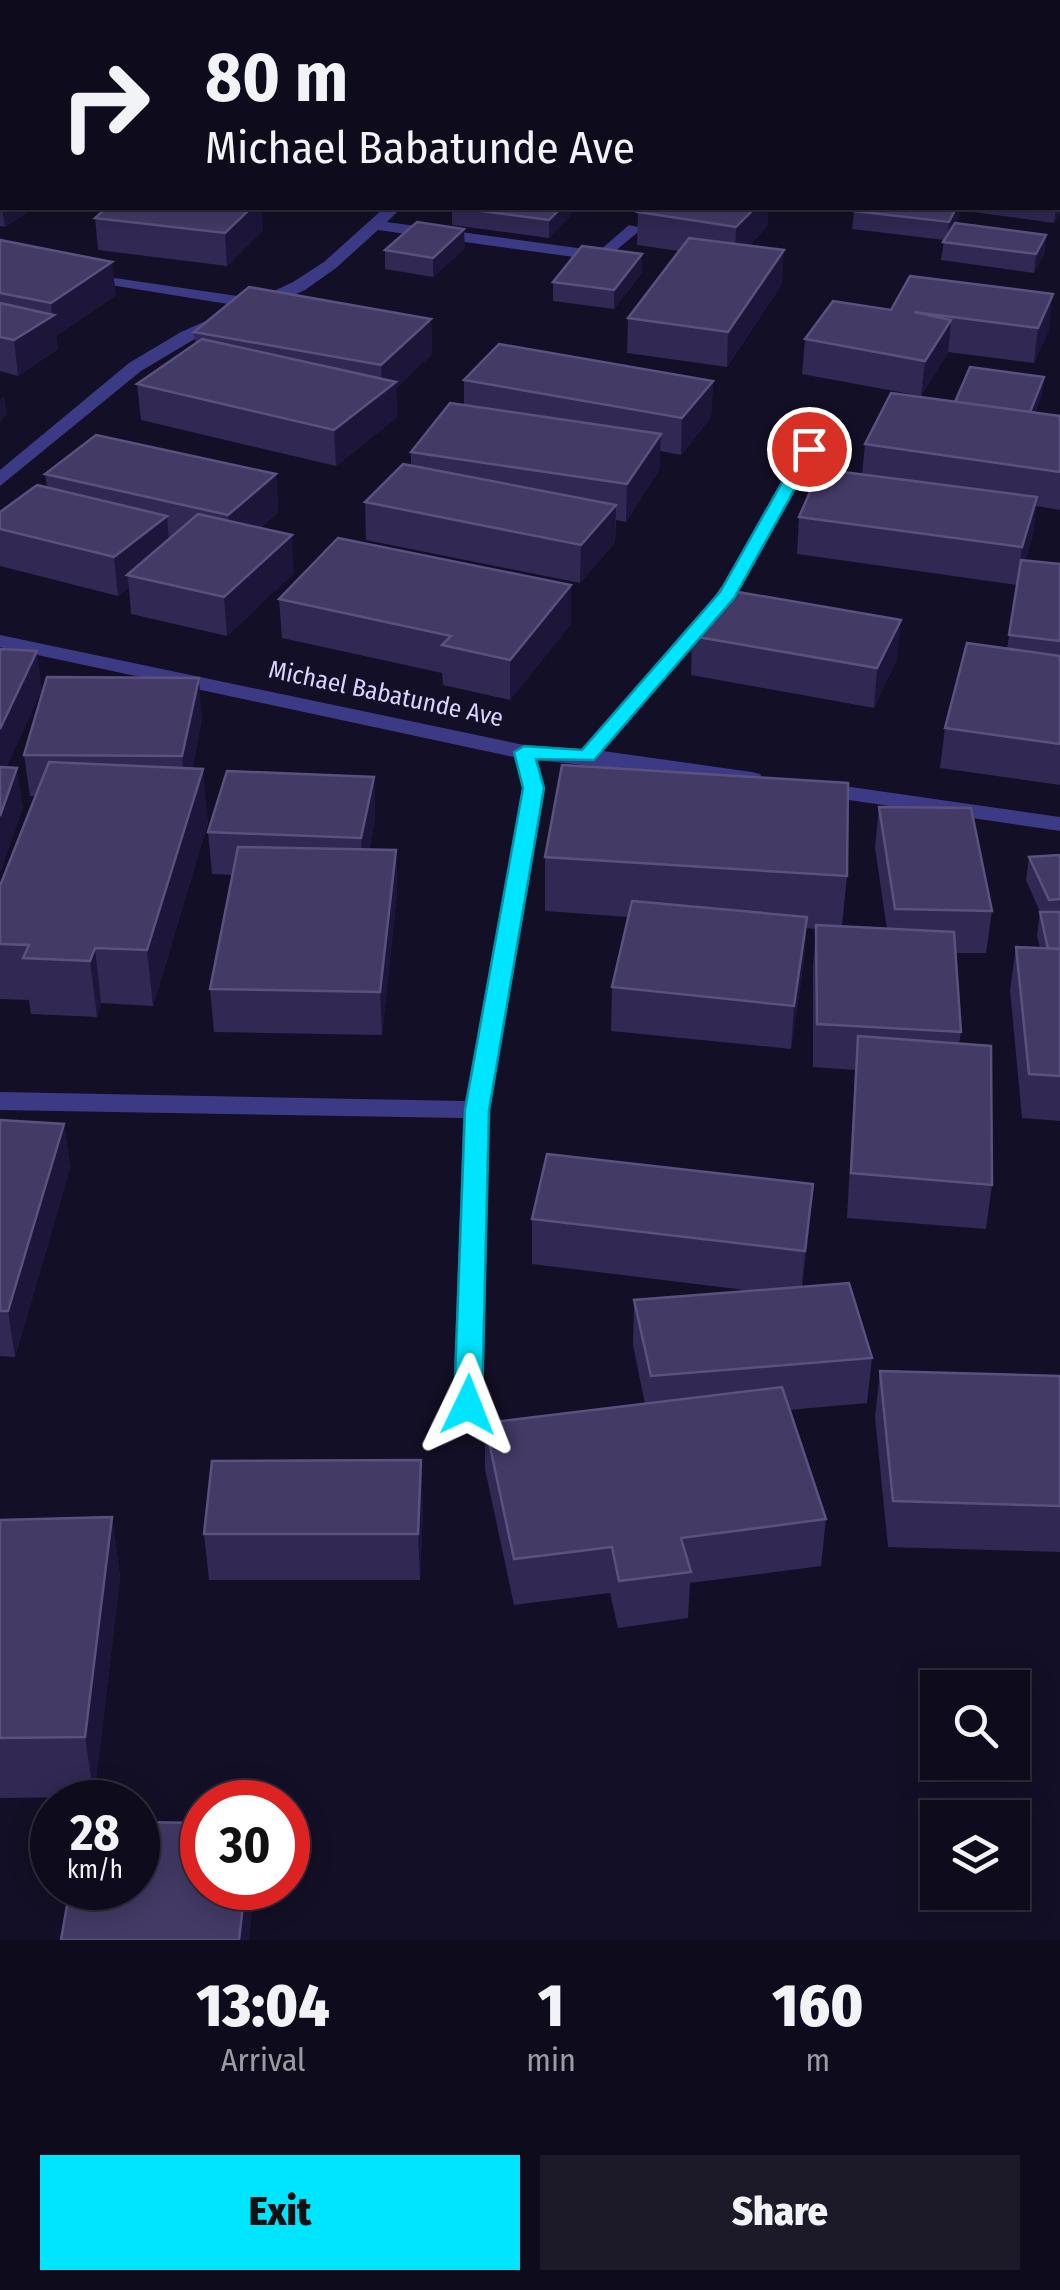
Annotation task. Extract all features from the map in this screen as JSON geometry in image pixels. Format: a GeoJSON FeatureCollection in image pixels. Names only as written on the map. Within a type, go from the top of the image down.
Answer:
{"type":"FeatureCollection","features":[{"type":"Feature","properties":{"kind":"street"},"geometry":{"type":"LineString","coordinates":[[0,480],[136,367],[188,336],[299,286],[391,210]]}},
{"type":"Feature","properties":{"kind":"street"},"geometry":{"type":"LineString","coordinates":[[374,225],[602,256],[634,228]]}},
{"type":"Feature","properties":{"kind":"street"},"geometry":{"type":"LineString","coordinates":[[55,271],[258,304]]}},
{"type":"Feature","properties":{"kind":"street"},"geometry":{"type":"LineString","coordinates":[[587,756],[728,594],[809,449]]}},
{"type":"Feature","properties":{"kind":"street","name":"Michael Babatunde Ave"},"geometry":{"type":"LineString","coordinates":[[0,641],[524,752],[587,756],[1060,824]]}},
{"type":"Feature","properties":{"kind":"street"},"geometry":{"type":"LineString","coordinates":[[468,1405],[477,1110],[534,788],[524,752]]}},
{"type":"Feature","properties":{"kind":"street"},"geometry":{"type":"LineString","coordinates":[[0,1102],[477,1110]]}},
{"type":"Feature","properties":{"kind":"building"},"geometry":{"type":"Polygon","coordinates":[[[104,210],[249,210],[225,233],[95,218],[104,210]]]}},
{"type":"Feature","properties":{"kind":"building"},"geometry":{"type":"Polygon","coordinates":[[[474,210],[559,210],[549,220],[474,210]]]}},
{"type":"Feature","properties":{"kind":"building"},"geometry":{"type":"Polygon","coordinates":[[[640,210],[753,210],[736,227],[638,212],[640,210]]]}},
{"type":"Feature","properties":{"kind":"building"},"geometry":{"type":"Polygon","coordinates":[[[855,210],[955,210],[949,222],[855,210]]]}},
{"type":"Feature","properties":{"kind":"building"},"geometry":{"type":"Polygon","coordinates":[[[417,222],[464,229],[433,258],[385,250],[417,222]]]}},
{"type":"Feature","properties":{"kind":"building"},"geometry":{"type":"Polygon","coordinates":[[[955,223],[1046,235],[1036,254],[943,242],[955,223]]]}},
{"type":"Feature","properties":{"kind":"building"},"geometry":{"type":"Polygon","coordinates":[[[689,238],[784,250],[728,332],[628,318],[689,238]]]}},
{"type":"Feature","properties":{"kind":"building"},"geometry":{"type":"Polygon","coordinates":[[[0,240],[112,262],[51,303],[0,293],[0,240]]]}},
{"type":"Feature","properties":{"kind":"building"},"geometry":{"type":"Polygon","coordinates":[[[582,246],[642,254],[614,290],[553,282],[582,246]]]}},
{"type":"Feature","properties":{"kind":"building"},"geometry":{"type":"Polygon","coordinates":[[[910,276],[1053,294],[1038,328],[914,312],[951,320],[925,361],[805,339],[833,301],[891,310],[910,276]]]}},
{"type":"Feature","properties":{"kind":"building"},"geometry":{"type":"Polygon","coordinates":[[[249,287],[431,319],[381,365],[194,332],[249,287]]]}},
{"type":"Feature","properties":{"kind":"building"},"geometry":{"type":"Polygon","coordinates":[[[0,303],[54,315],[14,340],[0,337],[0,303]]]}},
{"type":"Feature","properties":{"kind":"building"},"geometry":{"type":"Polygon","coordinates":[[[202,339],[396,382],[334,430],[137,384],[202,339]]]}},
{"type":"Feature","properties":{"kind":"building"},"geometry":{"type":"Polygon","coordinates":[[[499,344],[713,381],[682,418],[464,380],[499,344]]]}},
{"type":"Feature","properties":{"kind":"building"},"geometry":{"type":"Polygon","coordinates":[[[970,367],[1044,377],[1030,412],[955,402],[970,367]]]}},
{"type":"Feature","properties":{"kind":"building"},"geometry":{"type":"Polygon","coordinates":[[[891,393],[1060,416],[1060,472],[865,444],[891,393]]]}},
{"type":"Feature","properties":{"kind":"building"},"geometry":{"type":"Polygon","coordinates":[[[450,403],[661,434],[627,484],[411,452],[450,403]]]}},
{"type":"Feature","properties":{"kind":"building"},"geometry":{"type":"Polygon","coordinates":[[[96,435],[276,474],[228,515],[45,474],[96,435]]]}},
{"type":"Feature","properties":{"kind":"building"},"geometry":{"type":"Polygon","coordinates":[[[403,464],[616,505],[581,545],[365,502],[403,464]]]}},
{"type":"Feature","properties":{"kind":"building"},"geometry":{"type":"Polygon","coordinates":[[[820,469],[1037,497],[1022,547],[799,517],[820,469]]]}},
{"type":"Feature","properties":{"kind":"building"},"geometry":{"type":"Polygon","coordinates":[[[37,485],[167,516],[114,557],[0,529],[0,512],[37,485]]]}},
{"type":"Feature","properties":{"kind":"building"},"geometry":{"type":"Polygon","coordinates":[[[198,514],[292,535],[224,597],[127,575],[198,514]]]}},
{"type":"Feature","properties":{"kind":"building"},"geometry":{"type":"Polygon","coordinates":[[[338,538],[571,585],[510,660],[442,645],[451,636],[279,599],[338,538]]]}},
{"type":"Feature","properties":{"kind":"building"},"geometry":{"type":"Polygon","coordinates":[[[1021,560],[1060,564],[1060,641],[1009,635],[1021,560]]]}},
{"type":"Feature","properties":{"kind":"building"},"geometry":{"type":"Polygon","coordinates":[[[721,589],[901,620],[877,668],[692,636],[721,589]]]}},
{"type":"Feature","properties":{"kind":"building"},"geometry":{"type":"Polygon","coordinates":[[[967,643],[1060,656],[1060,744],[945,728],[967,643]]]}},
{"type":"Feature","properties":{"kind":"building"},"geometry":{"type":"Polygon","coordinates":[[[0,649],[37,651],[0,729],[0,649]]]}},
{"type":"Feature","properties":{"kind":"building"},"geometry":{"type":"Polygon","coordinates":[[[47,677],[199,678],[182,756],[24,755],[47,677]]]}},
{"type":"Feature","properties":{"kind":"building"},"geometry":{"type":"Polygon","coordinates":[[[49,762],[203,769],[147,950],[95,948],[90,961],[23,958],[29,945],[0,944],[0,886],[49,762]]]}},
{"type":"Feature","properties":{"kind":"building"},"geometry":{"type":"Polygon","coordinates":[[[562,765],[848,783],[847,876],[545,857],[562,765]]]}},
{"type":"Feature","properties":{"kind":"building"},"geometry":{"type":"Polygon","coordinates":[[[0,767],[17,768],[0,816],[0,767]]]}},
{"type":"Feature","properties":{"kind":"building"},"geometry":{"type":"Polygon","coordinates":[[[227,771],[374,777],[361,838],[208,832],[227,771]]]}},
{"type":"Feature","properties":{"kind":"building"},"geometry":{"type":"Polygon","coordinates":[[[879,807],[971,808],[992,911],[895,909],[879,807]]]}},
{"type":"Feature","properties":{"kind":"building"},"geometry":{"type":"Polygon","coordinates":[[[238,847],[396,850],[380,992],[210,989],[238,847]]]}},
{"type":"Feature","properties":{"kind":"building"},"geometry":{"type":"Polygon","coordinates":[[[1060,855],[1060,899],[1049,900],[1029,857],[1060,855]]]}},
{"type":"Feature","properties":{"kind":"building"},"geometry":{"type":"Polygon","coordinates":[[[632,901],[807,917],[794,1006],[612,987],[632,901]]]}},
{"type":"Feature","properties":{"kind":"building"},"geometry":{"type":"Polygon","coordinates":[[[1040,912],[1060,912],[1060,949],[1048,949],[1040,912]]]}},
{"type":"Feature","properties":{"kind":"building"},"geometry":{"type":"Polygon","coordinates":[[[816,925],[954,932],[961,1032],[817,1024],[816,925]]]}},
{"type":"Feature","properties":{"kind":"building"},"geometry":{"type":"Polygon","coordinates":[[[1016,947],[1060,949],[1060,1076],[1029,1074],[1016,947]]]}},
{"type":"Feature","properties":{"kind":"building"},"geometry":{"type":"Polygon","coordinates":[[[858,1036],[991,1046],[992,1185],[851,1173],[858,1036]]]}},
{"type":"Feature","properties":{"kind":"building"},"geometry":{"type":"Polygon","coordinates":[[[0,1120],[64,1124],[8,1311],[0,1311],[0,1120]]]}},
{"type":"Feature","properties":{"kind":"building"},"geometry":{"type":"Polygon","coordinates":[[[547,1154],[813,1184],[805,1251],[532,1219],[547,1154]]]}},
{"type":"Feature","properties":{"kind":"building"},"geometry":{"type":"Polygon","coordinates":[[[849,1283],[872,1358],[651,1376],[634,1300],[849,1283]]]}},
{"type":"Feature","properties":{"kind":"building"},"geometry":{"type":"Polygon","coordinates":[[[880,1371],[1060,1376],[1060,1506],[893,1501],[880,1371]]]}},
{"type":"Feature","properties":{"kind":"building"},"geometry":{"type":"Polygon","coordinates":[[[782,1387],[826,1519],[681,1538],[691,1572],[619,1581],[612,1547],[514,1559],[485,1423],[782,1387]]]}},
{"type":"Feature","properties":{"kind":"building"},"geometry":{"type":"Polygon","coordinates":[[[421,1460],[418,1534],[204,1534],[212,1461],[421,1460]]]}},
{"type":"Feature","properties":{"kind":"building"},"geometry":{"type":"Polygon","coordinates":[[[112,1517],[85,1737],[0,1738],[0,1520],[112,1517]]]}},
{"type":"Feature","properties":{"kind":"building"},"geometry":{"type":"Polygon","coordinates":[[[160,1822],[180,1823],[180,1910],[242,1910],[239,1940],[61,1940],[66,1910],[160,1910],[160,1822]]]}},
{"type":"Feature","properties":{"kind":"route"},"geometry":{"type":"LineString","coordinates":[[468,1405],[477,1110],[534,788],[524,752],[587,756],[728,594],[809,449]]}}]}
